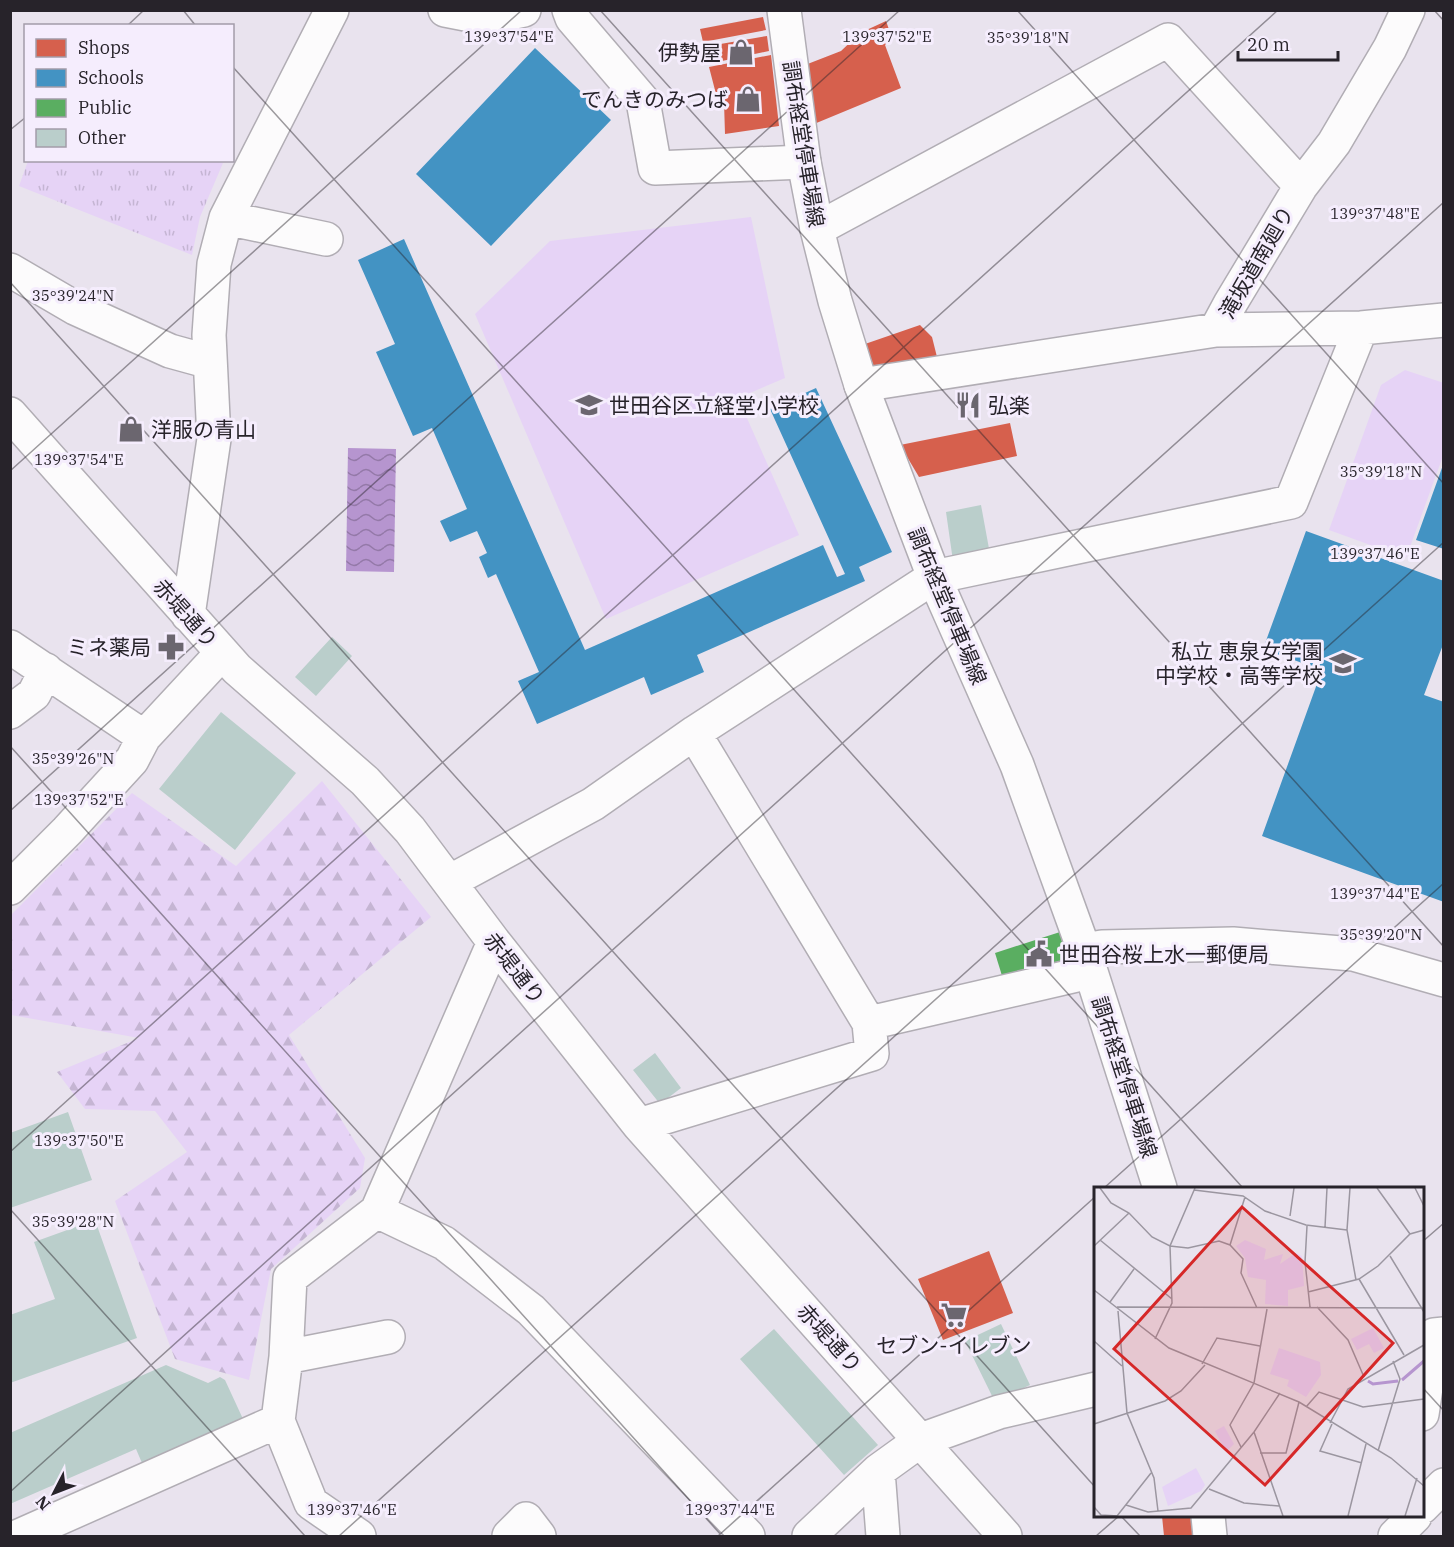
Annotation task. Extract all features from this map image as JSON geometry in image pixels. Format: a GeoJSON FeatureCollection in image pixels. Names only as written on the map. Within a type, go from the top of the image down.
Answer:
{"type":"FeatureCollection","features":[{"type":"Feature","properties":{"kind":"street"},"geometry":{"type":"LineString","coordinates":[[188,615],[214,439],[209,335],[214,264],[226,218],[332,10]]}},
{"type":"Feature","properties":{"kind":"street"},"geometry":{"type":"LineString","coordinates":[[445,10],[486,18],[524,10]]}},
{"type":"Feature","properties":{"kind":"street"},"geometry":{"type":"LineString","coordinates":[[569,10],[572,18],[643,101],[655,168],[804,162]]}},
{"type":"Feature","properties":{"kind":"street","name":"調布経堂停車場線"},"geometry":{"type":"LineString","coordinates":[[784,10],[804,162],[817,229],[835,301],[861,385],[934,577],[1017,765],[1087,961],[1160,1187]]}},
{"type":"Feature","properties":{"kind":"street","name":"滝坂道南廻り"},"geometry":{"type":"LineString","coordinates":[[861,385],[1216,330],[1300,186],[1334,143],[1390,48],[1408,10]]}},
{"type":"Feature","properties":{"kind":"street"},"geometry":{"type":"LineString","coordinates":[[817,229],[1168,40],[1300,186]]}},
{"type":"Feature","properties":{"kind":"street"},"geometry":{"type":"LineString","coordinates":[[226,218],[326,239]]}},
{"type":"Feature","properties":{"kind":"street"},"geometry":{"type":"LineString","coordinates":[[10,270],[75,308],[170,351],[210,362]]}},
{"type":"Feature","properties":{"kind":"street"},"geometry":{"type":"LineString","coordinates":[[1216,330],[1361,328],[1443,320]]}},
{"type":"Feature","properties":{"kind":"street"},"geometry":{"type":"LineString","coordinates":[[449,882],[593,804],[694,733],[934,577],[1291,502],[1361,328]]}},
{"type":"Feature","properties":{"kind":"street","name":"赤堤通り"},"geometry":{"type":"LineString","coordinates":[[10,414],[237,669],[365,781],[410,830],[494,942],[639,1125],[1005,1536]]}},
{"type":"Feature","properties":{"kind":"street"},"geometry":{"type":"LineString","coordinates":[[10,647],[144,737]]}},
{"type":"Feature","properties":{"kind":"street"},"geometry":{"type":"LineString","coordinates":[[10,888],[67,831],[132,760],[144,737],[222,653]]}},
{"type":"Feature","properties":{"kind":"street"},"geometry":{"type":"LineString","coordinates":[[10,712],[34,694],[46,670]]}},
{"type":"Feature","properties":{"kind":"street"},"geometry":{"type":"LineString","coordinates":[[639,1125],[872,1054],[869,1023],[694,733]]}},
{"type":"Feature","properties":{"kind":"street"},"geometry":{"type":"LineString","coordinates":[[359,1536],[311,1503],[278,1421],[286,1357],[290,1278],[378,1211],[494,942]]}},
{"type":"Feature","properties":{"kind":"street"},"geometry":{"type":"LineString","coordinates":[[869,1023],[1087,961],[1102,947],[1233,944],[1353,954],[1443,981]]}},
{"type":"Feature","properties":{"kind":"street"},"geometry":{"type":"LineString","coordinates":[[378,1211],[444,1243],[531,1310],[748,1536]]}},
{"type":"Feature","properties":{"kind":"street"},"geometry":{"type":"LineString","coordinates":[[1424,1401],[1434,1335],[1443,1334]]}},
{"type":"Feature","properties":{"kind":"street"},"geometry":{"type":"LineString","coordinates":[[286,1357],[388,1337]]}},
{"type":"Feature","properties":{"kind":"street"},"geometry":{"type":"LineString","coordinates":[[808,1536],[878,1471],[921,1440],[999,1412],[1094,1389]]}},
{"type":"Feature","properties":{"kind":"street"},"geometry":{"type":"LineString","coordinates":[[19,1536],[278,1421]]}},
{"type":"Feature","properties":{"kind":"street"},"geometry":{"type":"LineString","coordinates":[[878,1471],[883,1536]]}},
{"type":"Feature","properties":{"kind":"street"},"geometry":{"type":"LineString","coordinates":[[1424,1506],[1443,1485]]}},
{"type":"Feature","properties":{"kind":"street"},"geometry":{"type":"LineString","coordinates":[[1208,1517],[1210,1536]]}},
{"type":"Feature","properties":{"kind":"street"},"geometry":{"type":"LineString","coordinates":[[1395,1536],[1413,1517]]}},
{"type":"Feature","properties":{"kind":"street"},"geometry":{"type":"LineString","coordinates":[[509,1536],[526,1519],[539,1536]]}},
{"type":"Feature","properties":{"kind":"green space"},"geometry":{"type":"Polygon","coordinates":[[[28,162],[223,163],[200,217],[192,255],[19,186],[28,162]]]}},
{"type":"Feature","properties":{"kind":"green space"},"geometry":{"type":"Polygon","coordinates":[[[751,217],[785,378],[738,398],[799,535],[606,619],[475,314],[550,241],[751,217]]]}},
{"type":"Feature","properties":{"kind":"green space"},"geometry":{"type":"Polygon","coordinates":[[[1405,370],[1444,383],[1443,456],[1406,558],[1329,530],[1381,385],[1405,370]]]}},
{"type":"Feature","properties":{"kind":"green space"},"geometry":{"type":"Polygon","coordinates":[[[322,781],[431,917],[289,1035],[365,1158],[360,1188],[271,1269],[249,1380],[175,1359],[115,1201],[187,1152],[155,1111],[85,1109],[57,1072],[139,1038],[11,1015],[11,915],[132,793],[236,866],[322,781]]]}},
{"type":"Feature","properties":{"kind":"water"},"geometry":{"type":"Polygon","coordinates":[[[348,448],[396,449],[394,572],[346,571],[348,448]]]}},
{"type":"Feature","properties":{"kind":"building: Shops"},"geometry":{"type":"Polygon","coordinates":[[[763,17],[766,30],[703,42],[700,29],[763,17]]]}},
{"type":"Feature","properties":{"kind":"building: Shops"},"geometry":{"type":"Polygon","coordinates":[[[886,21],[892,38],[885,45],[901,88],[814,124],[805,65],[841,51],[860,33],[886,21]]]}},
{"type":"Feature","properties":{"kind":"building: Shops"},"geometry":{"type":"Polygon","coordinates":[[[767,36],[769,51],[708,64],[703,47],[767,36]]]}},
{"type":"Feature","properties":{"kind":"building: Shops"},"geometry":{"type":"Polygon","coordinates":[[[771,55],[779,126],[725,134],[724,102],[716,94],[709,67],[771,55]]]}},
{"type":"Feature","properties":{"kind":"building: Shops"},"geometry":{"type":"Polygon","coordinates":[[[920,325],[932,337],[938,361],[874,367],[865,344],[920,325]]]}},
{"type":"Feature","properties":{"kind":"building: Shops"},"geometry":{"type":"Polygon","coordinates":[[[1010,423],[1017,456],[919,477],[900,445],[1010,423]]]}},
{"type":"Feature","properties":{"kind":"building: Shops"},"geometry":{"type":"Polygon","coordinates":[[[989,1251],[1013,1313],[943,1340],[918,1279],[989,1251]]]}},
{"type":"Feature","properties":{"kind":"building: Shops"},"geometry":{"type":"Polygon","coordinates":[[[1162,1517],[1201,1517],[1203,1536],[1164,1536],[1162,1517]]]}},
{"type":"Feature","properties":{"kind":"building: Schools"},"geometry":{"type":"Polygon","coordinates":[[[535,48],[611,120],[491,246],[416,174],[535,48]]]}},
{"type":"Feature","properties":{"kind":"building: Schools"},"geometry":{"type":"Polygon","coordinates":[[[404,239],[585,650],[823,545],[837,577],[845,574],[770,409],[816,388],[892,552],[859,567],[865,581],[697,655],[704,672],[651,695],[644,677],[537,724],[518,681],[539,672],[496,574],[488,578],[479,557],[487,553],[477,531],[450,542],[440,521],[467,509],[432,428],[413,436],[376,352],[395,344],[358,260],[404,239]]]}},
{"type":"Feature","properties":{"kind":"building: Schools"},"geometry":{"type":"Polygon","coordinates":[[[1444,465],[1444,549],[1416,540],[1444,465]]]}},
{"type":"Feature","properties":{"kind":"building: Schools"},"geometry":{"type":"Polygon","coordinates":[[[1306,531],[1444,581],[1444,642],[1424,695],[1444,702],[1444,902],[1262,836],[1322,670],[1263,649],[1306,531]]]}},
{"type":"Feature","properties":{"kind":"building: Public"},"geometry":{"type":"Polygon","coordinates":[[[1060,932],[1067,965],[1003,979],[995,953],[1060,932]]]}},
{"type":"Feature","properties":{"kind":"building: Other"},"geometry":{"type":"Polygon","coordinates":[[[981,505],[990,554],[953,561],[946,512],[981,505]]]}},
{"type":"Feature","properties":{"kind":"building: Other"},"geometry":{"type":"Polygon","coordinates":[[[332,637],[352,656],[316,696],[295,677],[332,637]]]}},
{"type":"Feature","properties":{"kind":"building: Other"},"geometry":{"type":"Polygon","coordinates":[[[221,712],[296,773],[235,850],[159,789],[221,712]]]}},
{"type":"Feature","properties":{"kind":"building: Other"},"geometry":{"type":"Polygon","coordinates":[[[655,1053],[681,1088],[660,1104],[633,1070],[655,1053]]]}},
{"type":"Feature","properties":{"kind":"building: Other"},"geometry":{"type":"Polygon","coordinates":[[[68,1112],[92,1180],[10,1208],[10,1133],[68,1112]]]}},
{"type":"Feature","properties":{"kind":"building: Other"},"geometry":{"type":"Polygon","coordinates":[[[95,1220],[137,1338],[10,1383],[10,1315],[55,1299],[34,1242],[95,1220]]]}},
{"type":"Feature","properties":{"kind":"building: Other"},"geometry":{"type":"Polygon","coordinates":[[[1001,1324],[1030,1385],[995,1402],[965,1341],[1001,1324]]]}},
{"type":"Feature","properties":{"kind":"building: Other"},"geometry":{"type":"Polygon","coordinates":[[[774,1329],[878,1445],[844,1475],[740,1359],[774,1329]]]}},
{"type":"Feature","properties":{"kind":"building: Other"},"geometry":{"type":"Polygon","coordinates":[[[166,1365],[208,1383],[220,1377],[225,1380],[243,1419],[142,1463],[136,1449],[10,1504],[10,1433],[166,1365]]]}},
{"type":"Feature","properties":{"kind":"place","name":"伊勢屋"},"geometry":{"type":"Point","coordinates":[741,52]}},
{"type":"Feature","properties":{"kind":"place","name":"でんきのみつば"},"geometry":{"type":"Point","coordinates":[748,99]}},
{"type":"Feature","properties":{"kind":"place","name":"世田谷区立経堂小学校"},"geometry":{"type":"Point","coordinates":[589,405]}},
{"type":"Feature","properties":{"kind":"place","name":"弘楽"},"geometry":{"type":"Point","coordinates":[968,405]}},
{"type":"Feature","properties":{"kind":"place","name":"洋服の青山"},"geometry":{"type":"Point","coordinates":[131,429]}},
{"type":"Feature","properties":{"kind":"place","name":"ミネ薬局"},"geometry":{"type":"Point","coordinates":[171,647]}},
{"type":"Feature","properties":{"kind":"place","name":"私立 恵泉女学園 中学校・高等学校"},"geometry":{"type":"Point","coordinates":[1343,663]}},
{"type":"Feature","properties":{"kind":"place","name":"世田谷桜上水一郵便局"},"geometry":{"type":"Point","coordinates":[1039,954]}},
{"type":"Feature","properties":{"kind":"place","name":"セブン-イレブン"},"geometry":{"type":"Point","coordinates":[954,1315]}}]}
